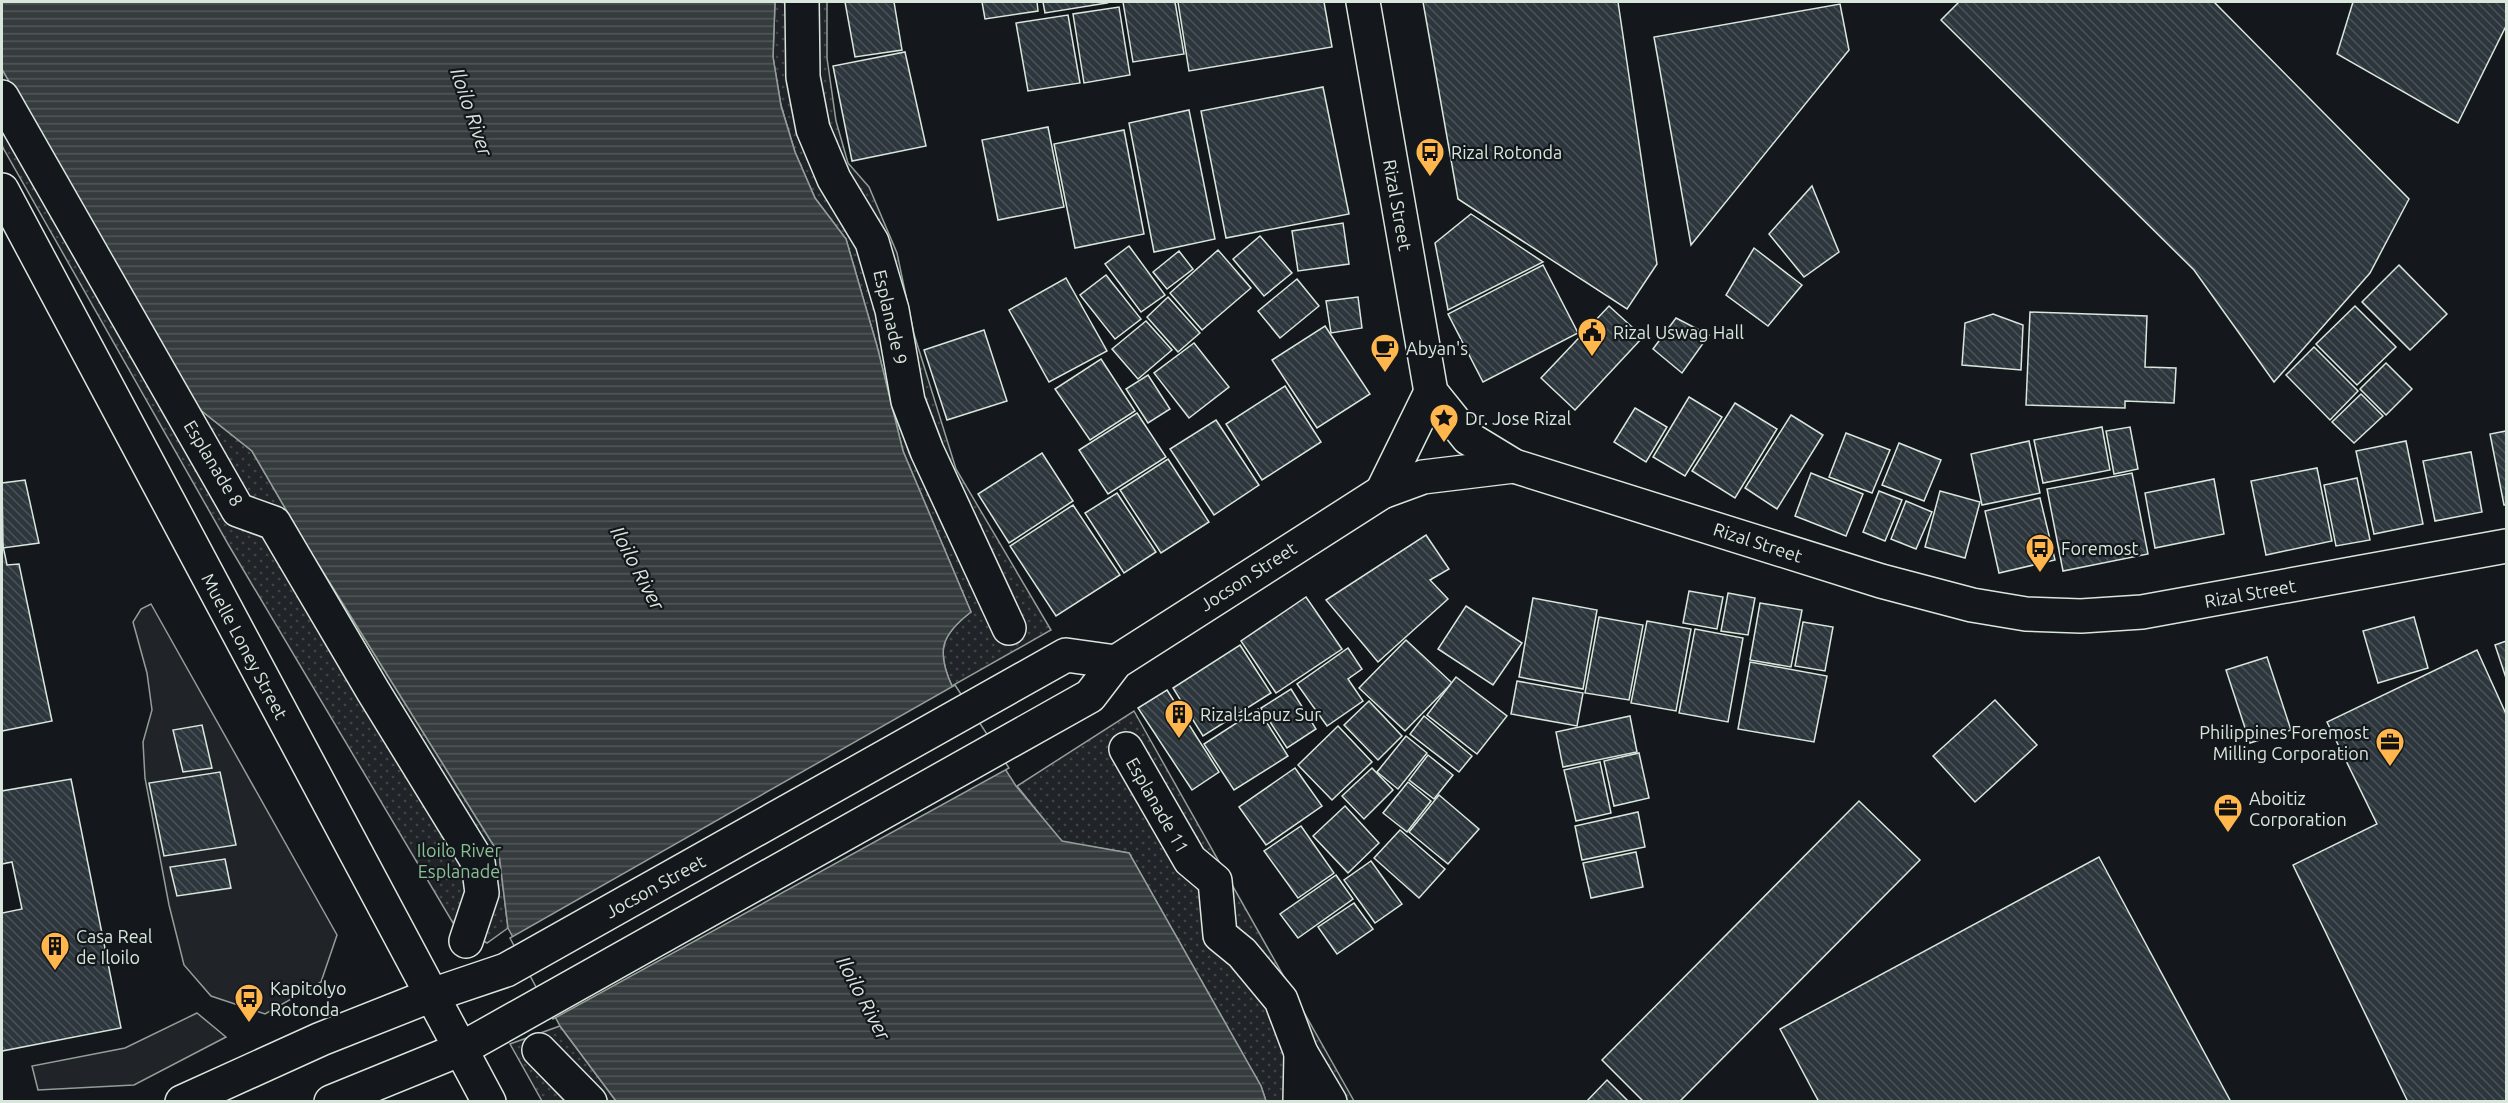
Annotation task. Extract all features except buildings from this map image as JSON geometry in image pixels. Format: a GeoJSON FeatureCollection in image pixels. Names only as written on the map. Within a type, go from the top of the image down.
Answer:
{"type":"FeatureCollection","features":[{"type":"Feature","properties":{"kind":"main road","name":"Esplanade 9"},"geometry":{"type":"LineString","coordinates":[[802,2],[803,77],[813,129],[834,179],[872,242],[892,310],[908,401],[927,451],[1009,628]]}},
{"type":"Feature","properties":{"kind":"main road","name":"Rizal Street"},"geometry":{"type":"LineString","coordinates":[[1363,2],[1431,392],[1468,438],[1514,466],[1881,581],[1972,605],[2026,614],[2080,616],[2142,612],[2506,547]]}},
{"type":"Feature","properties":{"kind":"main road","name":"Esplanade 8"},"geometry":{"type":"LineString","coordinates":[[2,97],[238,510],[274,523],[373,692],[478,862],[482,893],[466,941]]}},
{"type":"Feature","properties":{"kind":"main road","name":"Muelle Loney Street"},"geometry":{"type":"LineString","coordinates":[[2,190],[489,1101]]}},
{"type":"Feature","properties":{"kind":"main road"},"geometry":{"type":"LineString","coordinates":[[1382,492],[1431,392]]}},
{"type":"Feature","properties":{"kind":"main road","name":"Jocson Street"},"geometry":{"type":"LineString","coordinates":[[331,1101],[461,1049],[529,1013],[1090,696],[1116,662],[1330,523],[1382,492],[1423,477],[1514,466]]}},
{"type":"Feature","properties":{"kind":"main road","name":"Jocson Street"},"geometry":{"type":"LineString","coordinates":[[182,1101],[321,1039],[432,994],[506,970],[1066,655],[1116,662]]}},
{"type":"Feature","properties":{"kind":"main road","name":"Esplanade 11"},"geometry":{"type":"LineString","coordinates":[[1126,749],[1190,860],[1215,881],[1220,935],[1242,953],[1281,1000],[1301,1053],[1330,1101]]}},
{"type":"Feature","properties":{"kind":"main road"},"geometry":{"type":"LineString","coordinates":[[540,1050],[590,1101]]}},
{"type":"Feature","properties":{"kind":"main road"},"geometry":{"type":"LineString","coordinates":[[1300,1101],[1301,1053]]}},
{"type":"Feature","properties":{"kind":"green space"},"geometry":{"type":"Polygon","coordinates":[[[775,2],[827,2],[827,58],[836,121],[848,163],[869,187],[897,253],[914,334],[956,469],[1051,630],[952,686],[944,663],[944,644],[953,628],[971,612],[903,451],[877,346],[846,239],[815,198],[795,152],[781,105],[773,57],[775,2]]]}},
{"type":"Feature","properties":{"kind":"green space","name":"Iloilo River Esplanade"},"geometry":{"type":"Polygon","coordinates":[[[2,69],[198,408],[252,451],[310,551],[499,854],[508,928],[487,943],[453,923],[228,544],[2,146],[2,69]]]}},
{"type":"Feature","properties":{"kind":"green space"},"geometry":{"type":"Polygon","coordinates":[[[151,604],[337,935],[321,982],[265,1014],[211,996],[184,965],[169,905],[145,778],[143,742],[152,710],[147,673],[133,622],[141,609],[151,604]]]}},
{"type":"Feature","properties":{"kind":"green space"},"geometry":{"type":"Polygon","coordinates":[[[1134,711],[1354,1101],[1266,1101],[1261,1086],[1129,853],[1062,842],[1017,786],[1134,711]]]}},
{"type":"Feature","properties":{"kind":"green space"},"geometry":{"type":"Polygon","coordinates":[[[197,1013],[226,1037],[134,1085],[38,1090],[32,1066],[125,1048],[197,1013]]]}},
{"type":"Feature","properties":{"kind":"green space"},"geometry":{"type":"Polygon","coordinates":[[[560,1026],[616,1101],[542,1101],[510,1044],[560,1026]]]}},
{"type":"Feature","properties":{"kind":"water","name":"Iloilo River"},"geometry":{"type":"Polygon","coordinates":[[[2,2],[775,2],[773,57],[781,106],[795,152],[815,198],[846,239],[877,346],[903,451],[971,612],[953,628],[944,644],[944,663],[952,686],[1016,786],[1062,841],[1129,853],[1261,1086],[1266,1101],[616,1101],[560,1026],[508,928],[499,854],[310,551],[252,451],[198,408],[7,78],[2,69],[2,2]]]}},
{"type":"Feature","properties":{"kind":"pier"},"geometry":{"type":"Polygon","coordinates":[[[955,685],[1009,768],[553,1019],[510,938],[955,685]]]}},
{"type":"Feature","properties":{"kind":"place","name":"Rizal Rotonda"},"geometry":{"type":"Point","coordinates":[1430,178]}},
{"type":"Feature","properties":{"kind":"place","name":"Rizal Uswag Hall"},"geometry":{"type":"Point","coordinates":[1592,358]}},
{"type":"Feature","properties":{"kind":"place","name":"Abyan's"},"geometry":{"type":"Point","coordinates":[1385,374]}},
{"type":"Feature","properties":{"kind":"place","name":"Dr. Jose Rizal"},"geometry":{"type":"Point","coordinates":[1444,444]}},
{"type":"Feature","properties":{"kind":"place","name":"Foremost"},"geometry":{"type":"Point","coordinates":[2040,574]}},
{"type":"Feature","properties":{"kind":"place","name":"Rizal-Lapuz Sur"},"geometry":{"type":"Point","coordinates":[1179,740]}},
{"type":"Feature","properties":{"kind":"place","name":"Philippines Foremost Milling Corporation"},"geometry":{"type":"Point","coordinates":[2390,768]}},
{"type":"Feature","properties":{"kind":"place","name":"Aboitiz Corporation"},"geometry":{"type":"Point","coordinates":[2228,834]}},
{"type":"Feature","properties":{"kind":"place","name":"Casa Real de Iloilo"},"geometry":{"type":"Point","coordinates":[55,972]}},
{"type":"Feature","properties":{"kind":"place","name":"Kapitolyo Rotonda"},"geometry":{"type":"Point","coordinates":[249,1024]}}]}
